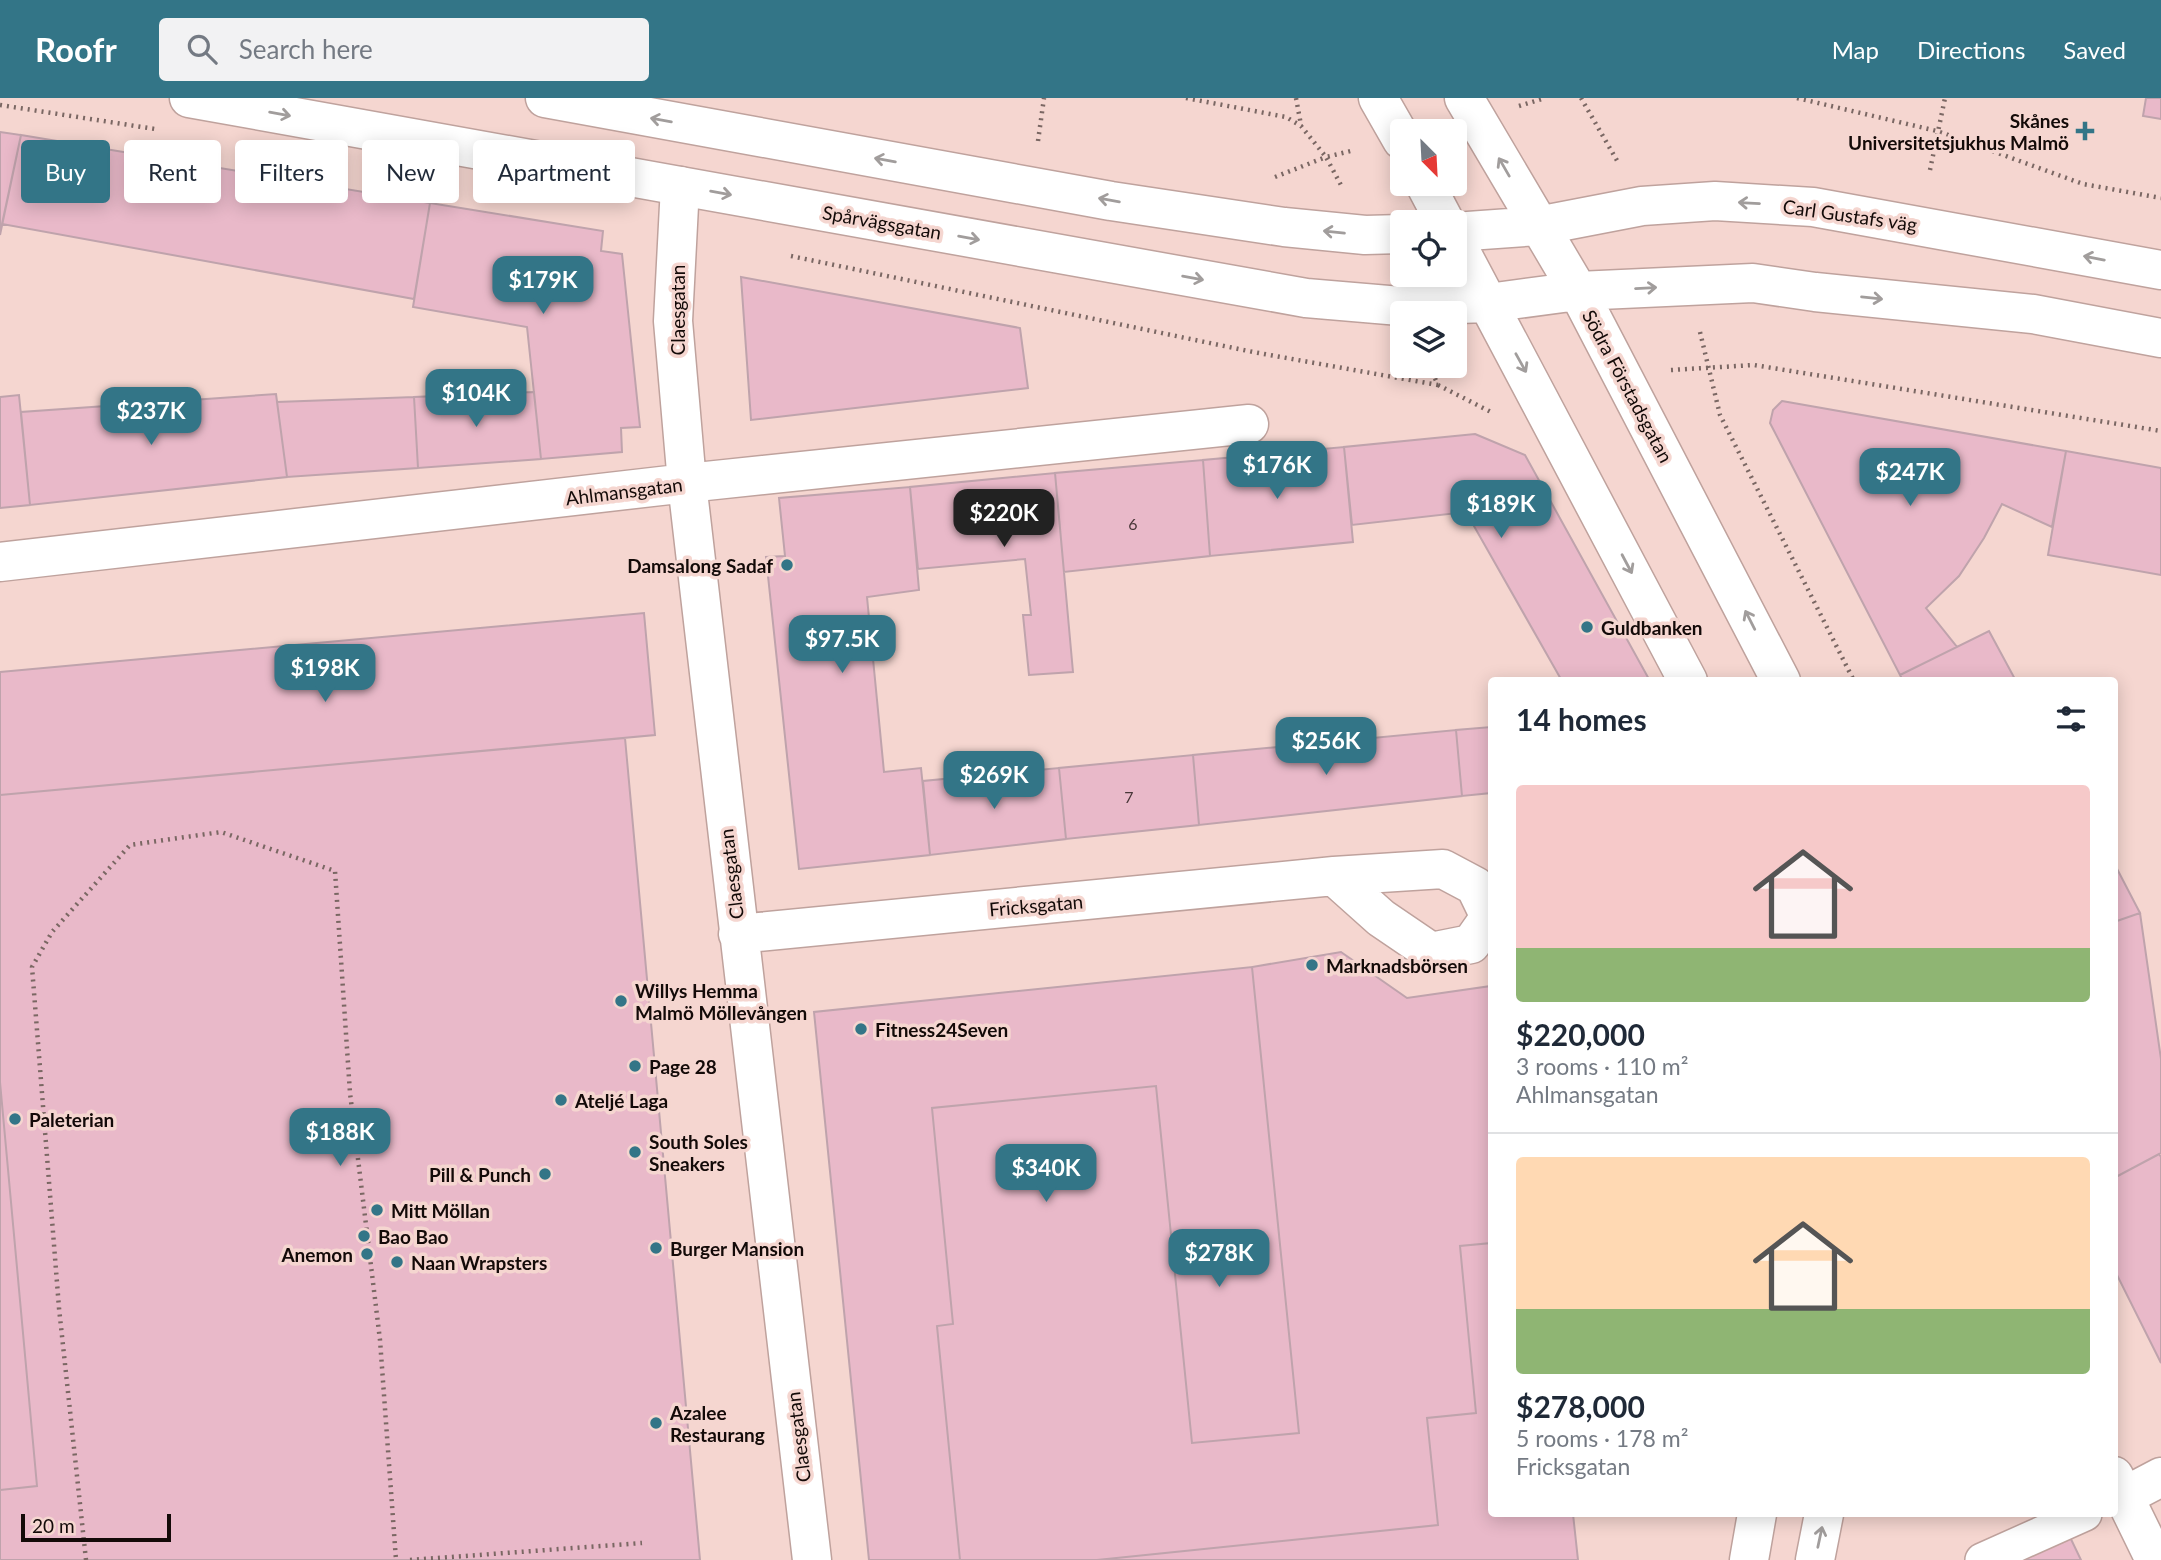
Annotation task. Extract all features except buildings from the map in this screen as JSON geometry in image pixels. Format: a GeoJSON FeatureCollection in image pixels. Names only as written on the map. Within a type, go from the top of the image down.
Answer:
{"type":"FeatureCollection","features":[{"type":"Feature","properties":{"kind":"street","name":"Spårvägsgatan"},"geometry":{"type":"LineString","coordinates":[[189,98],[1306,298],[1400,306],[1488,303],[1577,291]]}},
{"type":"Feature","properties":{"kind":"street"},"geometry":{"type":"LineString","coordinates":[[545,98],[1111,201],[1311,230],[1366,236],[1390,235]]}},
{"type":"Feature","properties":{"kind":"street"},"geometry":{"type":"LineString","coordinates":[[1378,98],[1390,119]]}},
{"type":"Feature","properties":{"kind":"street","name":"Södra Förstadsgatan"},"geometry":{"type":"LineString","coordinates":[[1464,98],[1577,291],[1779,677]]}},
{"type":"Feature","properties":{"kind":"street","name":"Claesgatan"},"geometry":{"type":"LineString","coordinates":[[680,186],[673,321],[687,483],[812,1560]]}},
{"type":"Feature","properties":{"kind":"street","name":"Carl Gustafs väg"},"geometry":{"type":"LineString","coordinates":[[1538,226],[1642,206],[1714,201],[1813,206],[2161,270]]}},
{"type":"Feature","properties":{"kind":"street"},"geometry":{"type":"LineString","coordinates":[[1467,231],[1538,226]]}},
{"type":"Feature","properties":{"kind":"street"},"geometry":{"type":"LineString","coordinates":[[1467,263],[1686,677]]}},
{"type":"Feature","properties":{"kind":"street"},"geometry":{"type":"LineString","coordinates":[[1577,291],[1753,283],[1815,292],[2033,314],[2161,338]]}},
{"type":"Feature","properties":{"kind":"street","name":"Ahlmansgatan"},"geometry":{"type":"LineString","coordinates":[[0,562],[687,483],[1249,424]]}},
{"type":"Feature","properties":{"kind":"street","name":"Fricksgatan"},"geometry":{"type":"LineString","coordinates":[[738,934],[1334,876]]}},
{"type":"Feature","properties":{"kind":"street"},"geometry":{"type":"LineString","coordinates":[[2118,1488],[2161,1477]]}},
{"type":"Feature","properties":{"kind":"street"},"geometry":{"type":"LineString","coordinates":[[2118,1493],[2155,1560]]}},
{"type":"Feature","properties":{"kind":"street"},"geometry":{"type":"LineString","coordinates":[[1749,1560],[1756,1517]]}},
{"type":"Feature","properties":{"kind":"street"},"geometry":{"type":"LineString","coordinates":[[1815,1560],[1823,1517]]}},
{"type":"Feature","properties":{"kind":"street"},"geometry":{"type":"LineString","coordinates":[[1982,1560],[2078,1517]]}},
{"type":"Feature","properties":{"kind":"path"},"geometry":{"type":"LineString","coordinates":[[1037,145],[1044,98]]}},
{"type":"Feature","properties":{"kind":"path"},"geometry":{"type":"LineString","coordinates":[[1186,98],[1286,117],[1301,126],[1326,157],[1345,194]]}},
{"type":"Feature","properties":{"kind":"path"},"geometry":{"type":"LineString","coordinates":[[1296,98],[1301,126]]}},
{"type":"Feature","properties":{"kind":"path"},"geometry":{"type":"LineString","coordinates":[[1581,98],[1642,206]]}},
{"type":"Feature","properties":{"kind":"path"},"geometry":{"type":"LineString","coordinates":[[1797,98],[1937,131],[2083,184],[2161,198]]}},
{"type":"Feature","properties":{"kind":"path"},"geometry":{"type":"LineString","coordinates":[[1930,170],[1944,98]]}},
{"type":"Feature","properties":{"kind":"path"},"geometry":{"type":"LineString","coordinates":[[1269,180],[1326,157],[1390,143]]}},
{"type":"Feature","properties":{"kind":"path"},"geometry":{"type":"LineString","coordinates":[[787,255],[1253,352],[1438,385],[1502,418]]}},
{"type":"Feature","properties":{"kind":"path"},"geometry":{"type":"LineString","coordinates":[[1688,285],[1720,415],[1852,677]]}},
{"type":"Feature","properties":{"kind":"path"},"geometry":{"type":"LineString","coordinates":[[1669,370],[1754,365],[2161,432]]}},
{"type":"Feature","properties":{"kind":"path"},"geometry":{"type":"LineString","coordinates":[[1435,378],[1438,385]]}},
{"type":"Feature","properties":{"kind":"path"},"geometry":{"type":"LineString","coordinates":[[86,1560],[59,1308],[32,967],[52,932],[130,845],[221,832],[335,871],[351,1094],[380,1340],[396,1560]]}},
{"type":"Feature","properties":{"kind":"path"},"geometry":{"type":"LineString","coordinates":[[410,1560],[642,1543]]}},
{"type":"Feature","properties":{"kind":"place","name":"Skånes Universitetsjukhus Malmö"},"geometry":{"type":"Point","coordinates":[2085,131]}},
{"type":"Feature","properties":{"kind":"place","name":"Damsalong Sadaf"},"geometry":{"type":"Point","coordinates":[787,565]}},
{"type":"Feature","properties":{"kind":"place","name":"Guldbanken"},"geometry":{"type":"Point","coordinates":[1587,627]}},
{"type":"Feature","properties":{"kind":"place","name":"Marknadsbörsen"},"geometry":{"type":"Point","coordinates":[1312,965]}},
{"type":"Feature","properties":{"kind":"place","name":"Willys Hemma Malmö Möllevången"},"geometry":{"type":"Point","coordinates":[621,1001]}},
{"type":"Feature","properties":{"kind":"place","name":"Fitness24Seven"},"geometry":{"type":"Point","coordinates":[861,1029]}},
{"type":"Feature","properties":{"kind":"place","name":"Page 28"},"geometry":{"type":"Point","coordinates":[635,1066]}},
{"type":"Feature","properties":{"kind":"place","name":"Ateljé Laga"},"geometry":{"type":"Point","coordinates":[561,1100]}},
{"type":"Feature","properties":{"kind":"place","name":"Paleterian"},"geometry":{"type":"Point","coordinates":[15,1119]}},
{"type":"Feature","properties":{"kind":"place","name":"South Soles Sneakers"},"geometry":{"type":"Point","coordinates":[635,1152]}},
{"type":"Feature","properties":{"kind":"place","name":"Pill & Punch"},"geometry":{"type":"Point","coordinates":[545,1174]}},
{"type":"Feature","properties":{"kind":"place","name":"Mitt Möllan"},"geometry":{"type":"Point","coordinates":[377,1210]}},
{"type":"Feature","properties":{"kind":"place","name":"Bao Bao"},"geometry":{"type":"Point","coordinates":[364,1236]}},
{"type":"Feature","properties":{"kind":"place","name":"Burger Mansion"},"geometry":{"type":"Point","coordinates":[656,1248]}},
{"type":"Feature","properties":{"kind":"place","name":"Anemon"},"geometry":{"type":"Point","coordinates":[367,1254]}},
{"type":"Feature","properties":{"kind":"place","name":"Naan Wrapsters"},"geometry":{"type":"Point","coordinates":[397,1262]}},
{"type":"Feature","properties":{"kind":"place","name":"Azalee Restaurang"},"geometry":{"type":"Point","coordinates":[656,1423]}}]}
